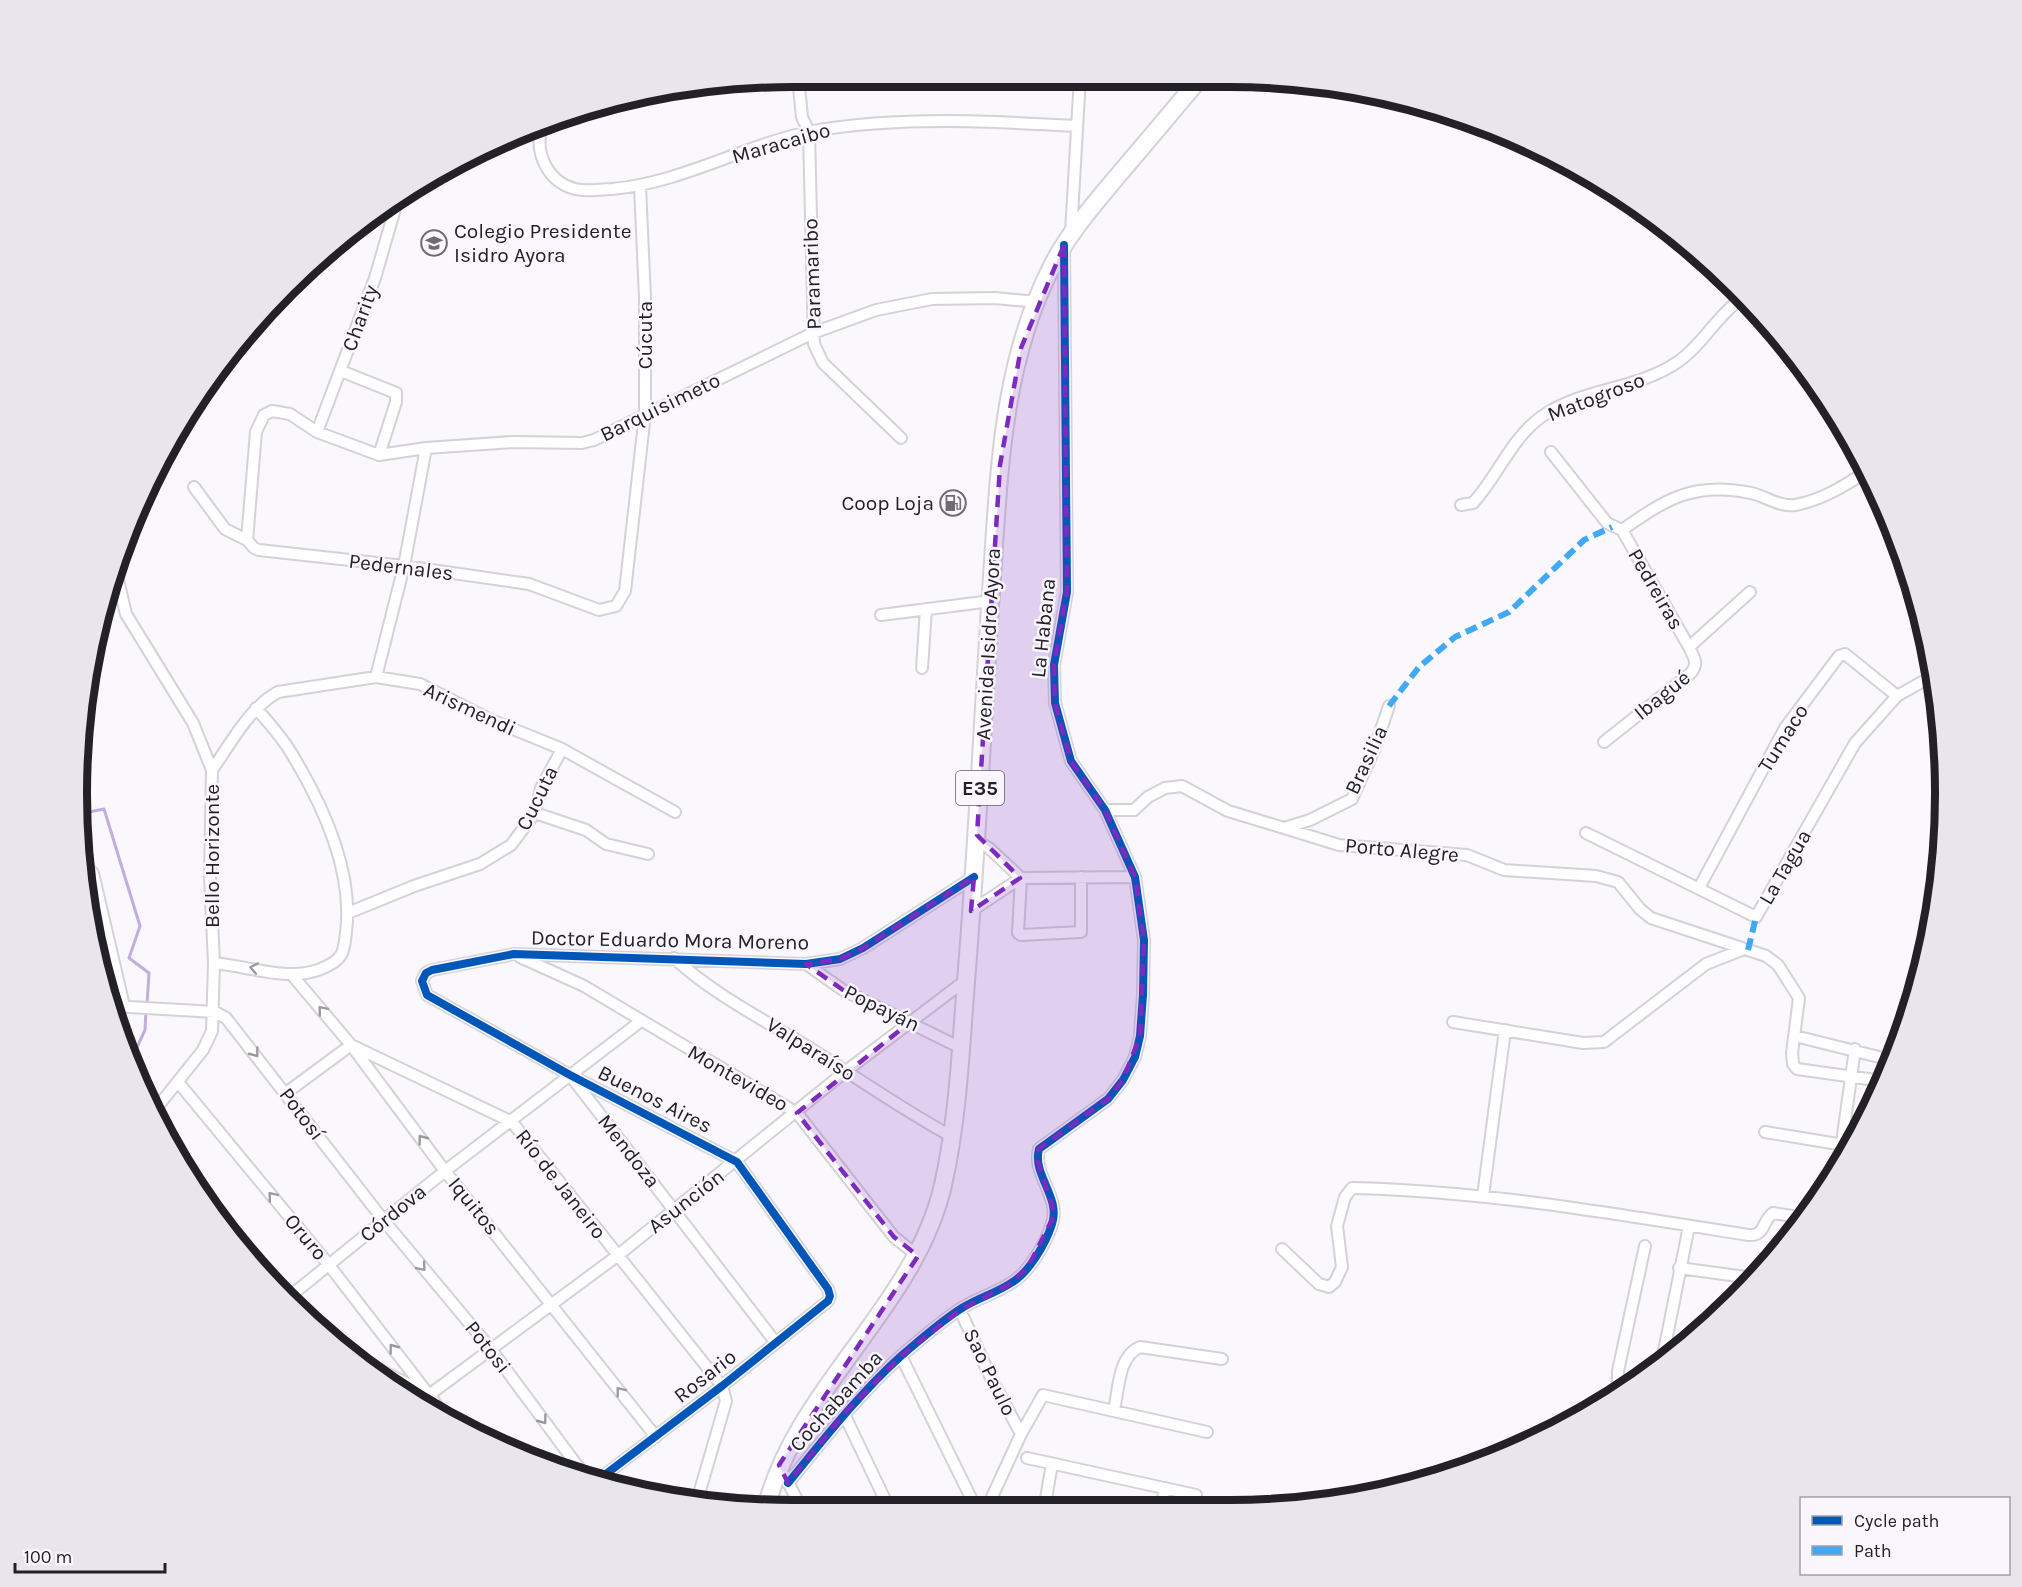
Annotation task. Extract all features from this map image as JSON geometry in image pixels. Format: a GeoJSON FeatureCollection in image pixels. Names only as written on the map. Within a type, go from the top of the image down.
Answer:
{"type":"FeatureCollection","features":[{"type":"Feature","properties":{"kind":"main road","name":"Avenida Isidro Ayora"},"geometry":{"type":"LineString","coordinates":[[769,1499],[779,1465],[803,1425],[918,1256],[942,1188],[951,1136],[961,1048],[977,841],[1003,431],[1021,348],[1037,302],[1067,240],[1193,87]]}},
{"type":"Feature","properties":{"kind":"street","name":"Paramaribo"},"geometry":{"type":"LineString","coordinates":[[799,87],[802,117],[809,132],[814,344],[823,363],[901,438]]}},
{"type":"Feature","properties":{"kind":"street","name":"La Habana"},"geometry":{"type":"LineString","coordinates":[[1079,87],[1067,240],[1067,592],[1054,665],[1055,703],[1061,733],[1071,761],[1105,810],[1135,877],[1144,940],[1143,995]]}},
{"type":"Feature","properties":{"kind":"street","name":"Maracaibo"},"geometry":{"type":"LineString","coordinates":[[541,134],[540,151],[544,163],[562,183],[576,189],[592,190],[640,186],[809,132],[890,122],[1009,122],[1077,126]]}},
{"type":"Feature","properties":{"kind":"street","name":"Cúcuta"},"geometry":{"type":"LineString","coordinates":[[624,591],[645,414],[645,298],[640,186]]}},
{"type":"Feature","properties":{"kind":"street","name":"Charity"},"geometry":{"type":"LineString","coordinates":[[317,432],[384,252],[395,210]]}},
{"type":"Feature","properties":{"kind":"street","name":"Barquisimeto"},"geometry":{"type":"LineString","coordinates":[[247,540],[250,480],[258,424],[264,415],[272,411],[282,411],[317,432],[380,455],[426,448],[512,442],[582,443],[594,440],[813,333],[876,310],[918,300],[995,298],[1037,302]]}},
{"type":"Feature","properties":{"kind":"street","name":"Matogroso"},"geometry":{"type":"LineString","coordinates":[[1461,505],[1473,503],[1517,440],[1543,416],[1600,392],[1632,383],[1674,364],[1694,348],[1723,313],[1736,302]]}},
{"type":"Feature","properties":{"kind":"street"},"geometry":{"type":"LineString","coordinates":[[341,371],[396,393],[396,402],[380,455]]}},
{"type":"Feature","properties":{"kind":"street"},"geometry":{"type":"LineString","coordinates":[[376,678],[404,566],[426,448]]}},
{"type":"Feature","properties":{"kind":"street"},"geometry":{"type":"LineString","coordinates":[[1551,452],[1607,523],[1622,530],[1655,507],[1680,494],[1698,490],[1752,493],[1772,502],[1793,505],[1830,494],[1859,476]]}},
{"type":"Feature","properties":{"kind":"street","name":"Pedernales"},"geometry":{"type":"LineString","coordinates":[[194,487],[218,522],[235,536],[247,540],[259,550],[404,566],[529,584],[599,610],[616,606],[624,591]]}},
{"type":"Feature","properties":{"kind":"street","name":"Pedreiras"},"geometry":{"type":"LineString","coordinates":[[1622,530],[1689,647]]}},
{"type":"Feature","properties":{"kind":"street","name":"Bello Horizonte"},"geometry":{"type":"LineString","coordinates":[[119,584],[126,614],[193,723],[212,770],[210,877],[215,1012],[212,1031],[203,1050],[159,1105]]}},
{"type":"Feature","properties":{"kind":"street","name":"Ibagué"},"geometry":{"type":"LineString","coordinates":[[1604,742],[1691,673],[1696,667],[1696,660],[1689,647],[1750,592]]}},
{"type":"Feature","properties":{"kind":"street"},"geometry":{"type":"LineString","coordinates":[[881,615],[991,601]]}},
{"type":"Feature","properties":{"kind":"street"},"geometry":{"type":"LineString","coordinates":[[922,668],[926,609]]}},
{"type":"Feature","properties":{"kind":"street","name":"Tumaco"},"geometry":{"type":"LineString","coordinates":[[1699,888],[1785,728],[1839,656],[1845,654],[1896,696]]}},
{"type":"Feature","properties":{"kind":"street","name":"Arismendi"},"geometry":{"type":"LineString","coordinates":[[212,770],[256,708],[278,692],[376,678],[420,684],[492,720],[562,749],[675,812]]}},
{"type":"Feature","properties":{"kind":"street","name":"La Tagua"},"geometry":{"type":"LineString","coordinates":[[1586,833],[1756,917],[1855,743],[1896,696],[1925,680]]}},
{"type":"Feature","properties":{"kind":"street","name":"Brasilia"},"geometry":{"type":"LineString","coordinates":[[1284,828],[1310,820],[1352,799],[1374,750],[1389,706]]}},
{"type":"Feature","properties":{"kind":"street"},"geometry":{"type":"LineString","coordinates":[[214,963],[292,975],[317,970],[337,960],[344,945],[348,913],[344,876],[323,814],[290,750],[256,708]]}},
{"type":"Feature","properties":{"kind":"street","name":"Cucuta"},"geometry":{"type":"LineString","coordinates":[[348,913],[414,886],[480,864],[511,845],[535,813],[541,788],[562,749]]}},
{"type":"Feature","properties":{"kind":"street"},"geometry":{"type":"LineString","coordinates":[[1105,810],[1134,810],[1148,797],[1165,788],[1182,786],[1228,811],[1284,828]]}},
{"type":"Feature","properties":{"kind":"street"},"geometry":{"type":"LineString","coordinates":[[535,813],[586,830],[606,844],[648,854]]}},
{"type":"Feature","properties":{"kind":"street","name":"Porto Alegre"},"geometry":{"type":"LineString","coordinates":[[1284,828],[1339,845],[1467,855],[1504,870],[1596,876],[1618,882],[1640,909],[1651,918],[1766,956],[1778,965],[1799,998],[1793,1064],[1797,1069],[1851,1076]]}},
{"type":"Feature","properties":{"kind":"street"},"geometry":{"type":"LineString","coordinates":[[977,841],[989,848],[1021,878],[1018,933],[1021,936],[1081,932],[1081,877]]}},
{"type":"Feature","properties":{"kind":"street"},"geometry":{"type":"LineString","coordinates":[[92,872],[99,918]]}},
{"type":"Feature","properties":{"kind":"street","name":"Doctor Eduardo Mora Moreno"},"geometry":{"type":"LineString","coordinates":[[422,981],[426,973],[432,970],[514,954],[806,964],[840,959],[863,948],[974,877]]}},
{"type":"Feature","properties":{"kind":"street"},"geometry":{"type":"LineString","coordinates":[[971,911],[1021,878],[1135,877]]}},
{"type":"Feature","properties":{"kind":"street"},"geometry":{"type":"LineString","coordinates":[[104,946],[124,1006]]}},
{"type":"Feature","properties":{"kind":"street"},"geometry":{"type":"LineString","coordinates":[[1453,1022],[1595,1044],[1604,1042],[1706,964],[1746,949]]}},
{"type":"Feature","properties":{"kind":"street","name":"Montevideo"},"geometry":{"type":"LineString","coordinates":[[514,954],[584,986],[797,1113],[894,1237],[918,1256]]}},
{"type":"Feature","properties":{"kind":"street","name":"Valparaíso"},"geometry":{"type":"LineString","coordinates":[[674,958],[696,978],[846,1071],[898,1107],[951,1136]]}},
{"type":"Feature","properties":{"kind":"street","name":"Popayán"},"geometry":{"type":"LineString","coordinates":[[806,964],[843,990],[961,1048]]}},
{"type":"Feature","properties":{"kind":"street","name":"Iquitos"},"geometry":{"type":"LineString","coordinates":[[292,975],[351,1045],[445,1171],[656,1437]]}},
{"type":"Feature","properties":{"kind":"street","name":"Asunción"},"geometry":{"type":"LineString","coordinates":[[429,1395],[617,1256],[674,1209],[737,1162],[846,1071],[966,980]]}},
{"type":"Feature","properties":{"kind":"street","name":"Buenos Aires"},"geometry":{"type":"LineString","coordinates":[[422,981],[427,995],[570,1075],[737,1162],[830,1296]]}},
{"type":"Feature","properties":{"kind":"street","name":"Cochabamba"},"geometry":{"type":"LineString","coordinates":[[788,1483],[844,1414],[901,1356],[960,1310],[1020,1277],[1048,1234],[1055,1214],[1054,1202],[1038,1162],[1039,1149],[1108,1099],[1123,1080],[1135,1057],[1140,1036],[1143,995]]}},
{"type":"Feature","properties":{"kind":"street"},"geometry":{"type":"LineString","coordinates":[[120,1006],[215,1012]]}},
{"type":"Feature","properties":{"kind":"street","name":"Potosí"},"geometry":{"type":"LineString","coordinates":[[215,1012],[226,1018],[237,1029],[385,1222]]}},
{"type":"Feature","properties":{"kind":"street","name":"Córdova"},"geometry":{"type":"LineString","coordinates":[[294,1293],[385,1222],[445,1171],[641,1022]]}},
{"type":"Feature","properties":{"kind":"street"},"geometry":{"type":"LineString","coordinates":[[1483,1196],[1504,1030]]}},
{"type":"Feature","properties":{"kind":"street"},"geometry":{"type":"LineString","coordinates":[[1795,1036],[1883,1058]]}},
{"type":"Feature","properties":{"kind":"street"},"geometry":{"type":"LineString","coordinates":[[286,1093],[351,1045]]}},
{"type":"Feature","properties":{"kind":"street","name":"Río de Janeiro"},"geometry":{"type":"LineString","coordinates":[[351,1045],[512,1122],[722,1386]]}},
{"type":"Feature","properties":{"kind":"street"},"geometry":{"type":"LineString","coordinates":[[1847,1134],[1855,1049]]}},
{"type":"Feature","properties":{"kind":"street","name":"Mendoza"},"geometry":{"type":"LineString","coordinates":[[570,1075],[776,1343]]}},
{"type":"Feature","properties":{"kind":"street"},"geometry":{"type":"LineString","coordinates":[[1851,1076],[1874,1080]]}},
{"type":"Feature","properties":{"kind":"street","name":"Oruro"},"geometry":{"type":"LineString","coordinates":[[178,1082],[329,1264],[434,1401]]}},
{"type":"Feature","properties":{"kind":"street"},"geometry":{"type":"LineString","coordinates":[[1765,1132],[1841,1144]]}},
{"type":"Feature","properties":{"kind":"street"},"geometry":{"type":"LineString","coordinates":[[1282,1249],[1319,1284],[1329,1287],[1335,1282],[1342,1267],[1337,1230],[1349,1190],[1483,1196],[1757,1236],[1763,1231],[1766,1219],[1773,1213],[1794,1216]]}},
{"type":"Feature","properties":{"kind":"street","name":"Potosi"},"geometry":{"type":"LineString","coordinates":[[385,1222],[490,1348],[578,1466]]}},
{"type":"Feature","properties":{"kind":"street"},"geometry":{"type":"LineString","coordinates":[[1664,1350],[1689,1226]]}},
{"type":"Feature","properties":{"kind":"street"},"geometry":{"type":"LineString","coordinates":[[1618,1383],[1618,1371],[1645,1246]]}},
{"type":"Feature","properties":{"kind":"street"},"geometry":{"type":"LineString","coordinates":[[1679,1268],[1743,1277]]}},
{"type":"Feature","properties":{"kind":"street","name":"Rosario"},"geometry":{"type":"LineString","coordinates":[[606,1474],[722,1386],[828,1301],[830,1296]]}},
{"type":"Feature","properties":{"kind":"street","name":"Sao Paulo"},"geometry":{"type":"LineString","coordinates":[[960,1310],[990,1376],[1021,1434]]}},
{"type":"Feature","properties":{"kind":"street"},"geometry":{"type":"LineString","coordinates":[[1114,1410],[1124,1362],[1131,1351],[1140,1347],[1222,1359]]}},
{"type":"Feature","properties":{"kind":"street"},"geometry":{"type":"LineString","coordinates":[[901,1356],[972,1500]]}},
{"type":"Feature","properties":{"kind":"street"},"geometry":{"type":"LineString","coordinates":[[400,1380],[429,1395]]}},
{"type":"Feature","properties":{"kind":"street"},"geometry":{"type":"LineString","coordinates":[[699,1494],[726,1401],[722,1386]]}},
{"type":"Feature","properties":{"kind":"street"},"geometry":{"type":"LineString","coordinates":[[991,1500],[1021,1434],[1043,1395],[1207,1432]]}},
{"type":"Feature","properties":{"kind":"street"},"geometry":{"type":"LineString","coordinates":[[844,1414],[885,1500]]}},
{"type":"Feature","properties":{"kind":"street"},"geometry":{"type":"LineString","coordinates":[[1027,1458],[1196,1495]]}},
{"type":"Feature","properties":{"kind":"street"},"geometry":{"type":"LineString","coordinates":[[1046,1500],[1052,1464]]}},
{"type":"Feature","properties":{"kind":"street"},"geometry":{"type":"LineString","coordinates":[[779,1465],[797,1500]]}},
{"type":"Feature","properties":{"kind":"street"},"geometry":{"type":"LineString","coordinates":[[1163,1500],[1165,1488]]}},
{"type":"Feature","properties":{"kind":"highlighted area"},"geometry":{"type":"Polygon","coordinates":[[[1064,245],[1067,592],[1054,665],[1055,703],[1071,761],[1105,810],[1135,877],[1144,940],[1140,1036],[1123,1080],[1108,1099],[1039,1149],[1038,1162],[1055,1214],[1028,1267],[1010,1284],[960,1310],[901,1356],[844,1414],[788,1483],[779,1465],[918,1256],[894,1237],[797,1113],[910,1022],[843,990],[806,964],[840,959],[863,948],[974,877],[971,911],[1020,878],[977,835],[1000,465],[1021,348],[1064,245]]]}},
{"type":"Feature","properties":{"kind":"waterway"},"geometry":{"type":"LineString","coordinates":[[88,812],[104,809],[140,926],[129,958],[149,973],[147,1004]]}},
{"type":"Feature","properties":{"kind":"waterway"},"geometry":{"type":"LineString","coordinates":[[136,1050],[145,1030],[146,1011]]}},
{"type":"Feature","properties":{"kind":"marked path"},"geometry":{"type":"LineString","coordinates":[[1389,706],[1419,667],[1455,637],[1509,612],[1584,540],[1612,527]]}},
{"type":"Feature","properties":{"kind":"marked path"},"geometry":{"type":"LineString","coordinates":[[1748,950],[1756,917]]}},
{"type":"Feature","properties":{"kind":"cycle path"},"geometry":{"type":"LineString","coordinates":[[788,1483],[856,1401],[901,1356],[954,1313],[1011,1283],[1030,1265],[1046,1240],[1054,1214],[1050,1195],[1039,1168],[1039,1149],[1108,1099],[1123,1080],[1135,1057],[1140,1036],[1144,940],[1135,877],[1105,810],[1071,761],[1055,703],[1054,665],[1067,592],[1064,245]]}},
{"type":"Feature","properties":{"kind":"cycle path"},"geometry":{"type":"LineString","coordinates":[[605,1474],[722,1386],[828,1301],[830,1296],[828,1289],[737,1162],[570,1075],[427,995],[422,981],[426,973],[514,954],[806,964],[840,959],[863,948],[974,877]]}},
{"type":"Feature","properties":{"kind":"place","name":"Colegio Presidente Isidro Ayora"},"geometry":{"type":"Point","coordinates":[434,243]}},
{"type":"Feature","properties":{"kind":"place","name":"Coop Loja"},"geometry":{"type":"Point","coordinates":[953,503]}}]}
